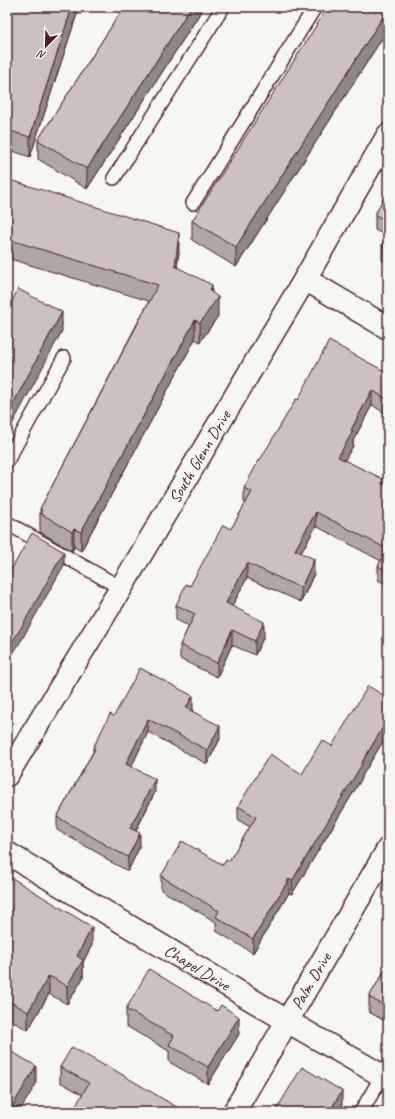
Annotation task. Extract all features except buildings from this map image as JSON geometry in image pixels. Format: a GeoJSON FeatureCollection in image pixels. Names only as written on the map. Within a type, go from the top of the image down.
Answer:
{"type":"FeatureCollection","features":[{"type":"Feature","properties":{"kind":"street","name":"South Glenn Drive"},"geometry":{"type":"LineString","coordinates":[[7,775],[121,588],[305,279],[388,135]]}},
{"type":"Feature","properties":{"kind":"street"},"geometry":{"type":"LineString","coordinates":[[305,279],[388,328]]}},
{"type":"Feature","properties":{"kind":"street","name":"Palm Drive"},"geometry":{"type":"LineString","coordinates":[[234,1112],[388,849]]}},
{"type":"Feature","properties":{"kind":"street","name":"Chapel Drive"},"geometry":{"type":"LineString","coordinates":[[7,853],[286,1021],[385,1078]]}},
{"type":"Feature","properties":{"kind":"lane"},"geometry":{"type":"LineString","coordinates":[[114,178],[223,7]]}},
{"type":"Feature","properties":{"kind":"lane"},"geometry":{"type":"LineString","coordinates":[[193,203],[315,7]]}},
{"type":"Feature","properties":{"kind":"lane"},"geometry":{"type":"LineString","coordinates":[[7,461],[64,358]]}},
{"type":"Feature","properties":{"kind":"lane"},"geometry":{"type":"LineString","coordinates":[[7,523],[121,588]]}},
{"type":"Feature","properties":{"kind":"lane"},"geometry":{"type":"LineString","coordinates":[[361,1112],[385,1078]]}}]}
